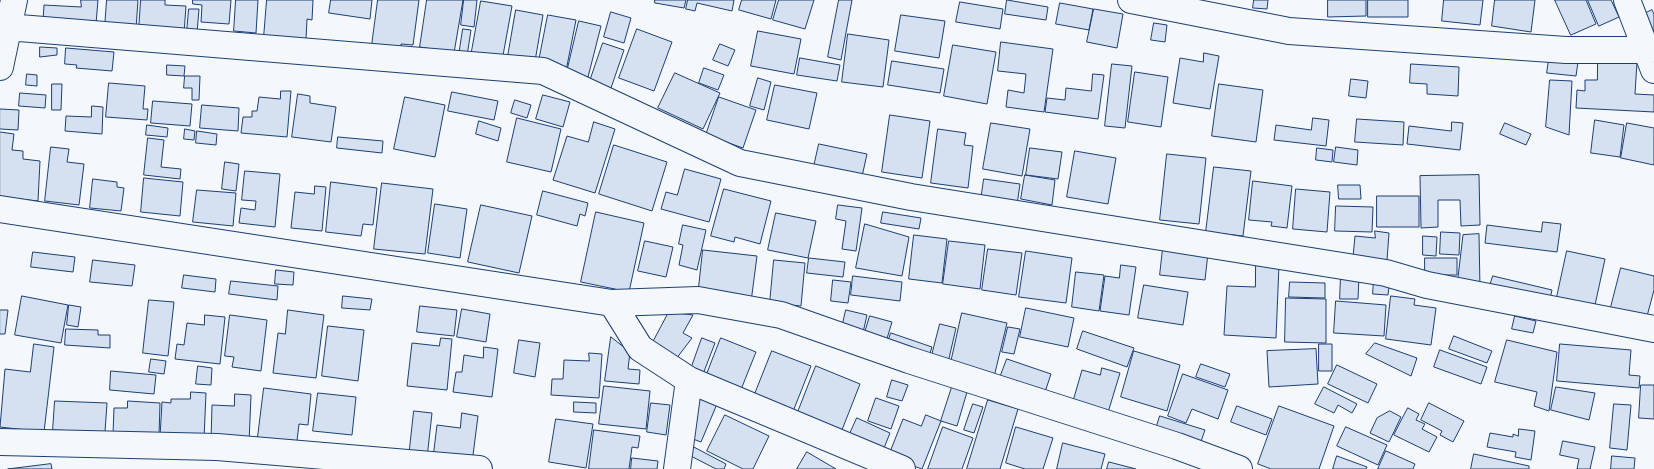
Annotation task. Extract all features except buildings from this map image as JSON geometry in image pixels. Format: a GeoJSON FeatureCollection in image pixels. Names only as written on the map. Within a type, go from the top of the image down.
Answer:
{"type":"FeatureCollection","features":[{"type":"Feature","properties":{"kind":"street"},"geometry":{"type":"LineString","coordinates":[[0,63],[14,0]]}},
{"type":"Feature","properties":{"kind":"street"},"geometry":{"type":"LineString","coordinates":[[1132,0],[1289,31],[1566,50],[1651,60],[1626,0]]}},
{"type":"Feature","properties":{"kind":"street"},"geometry":{"type":"LineString","coordinates":[[7,27],[543,71],[740,164],[911,197],[1386,273],[1427,285],[1654,330]]}},
{"type":"Feature","properties":{"kind":"street"},"geometry":{"type":"LineString","coordinates":[[0,209],[612,303],[698,300],[781,315],[908,360],[1177,446],[1239,469]]}},
{"type":"Feature","properties":{"kind":"street"},"geometry":{"type":"LineString","coordinates":[[612,303],[640,348],[689,380],[870,464],[902,469]]}},
{"type":"Feature","properties":{"kind":"street"},"geometry":{"type":"LineString","coordinates":[[677,469],[689,380]]}},
{"type":"Feature","properties":{"kind":"street"},"geometry":{"type":"LineString","coordinates":[[0,442],[217,447],[414,466],[479,469]]}}]}
